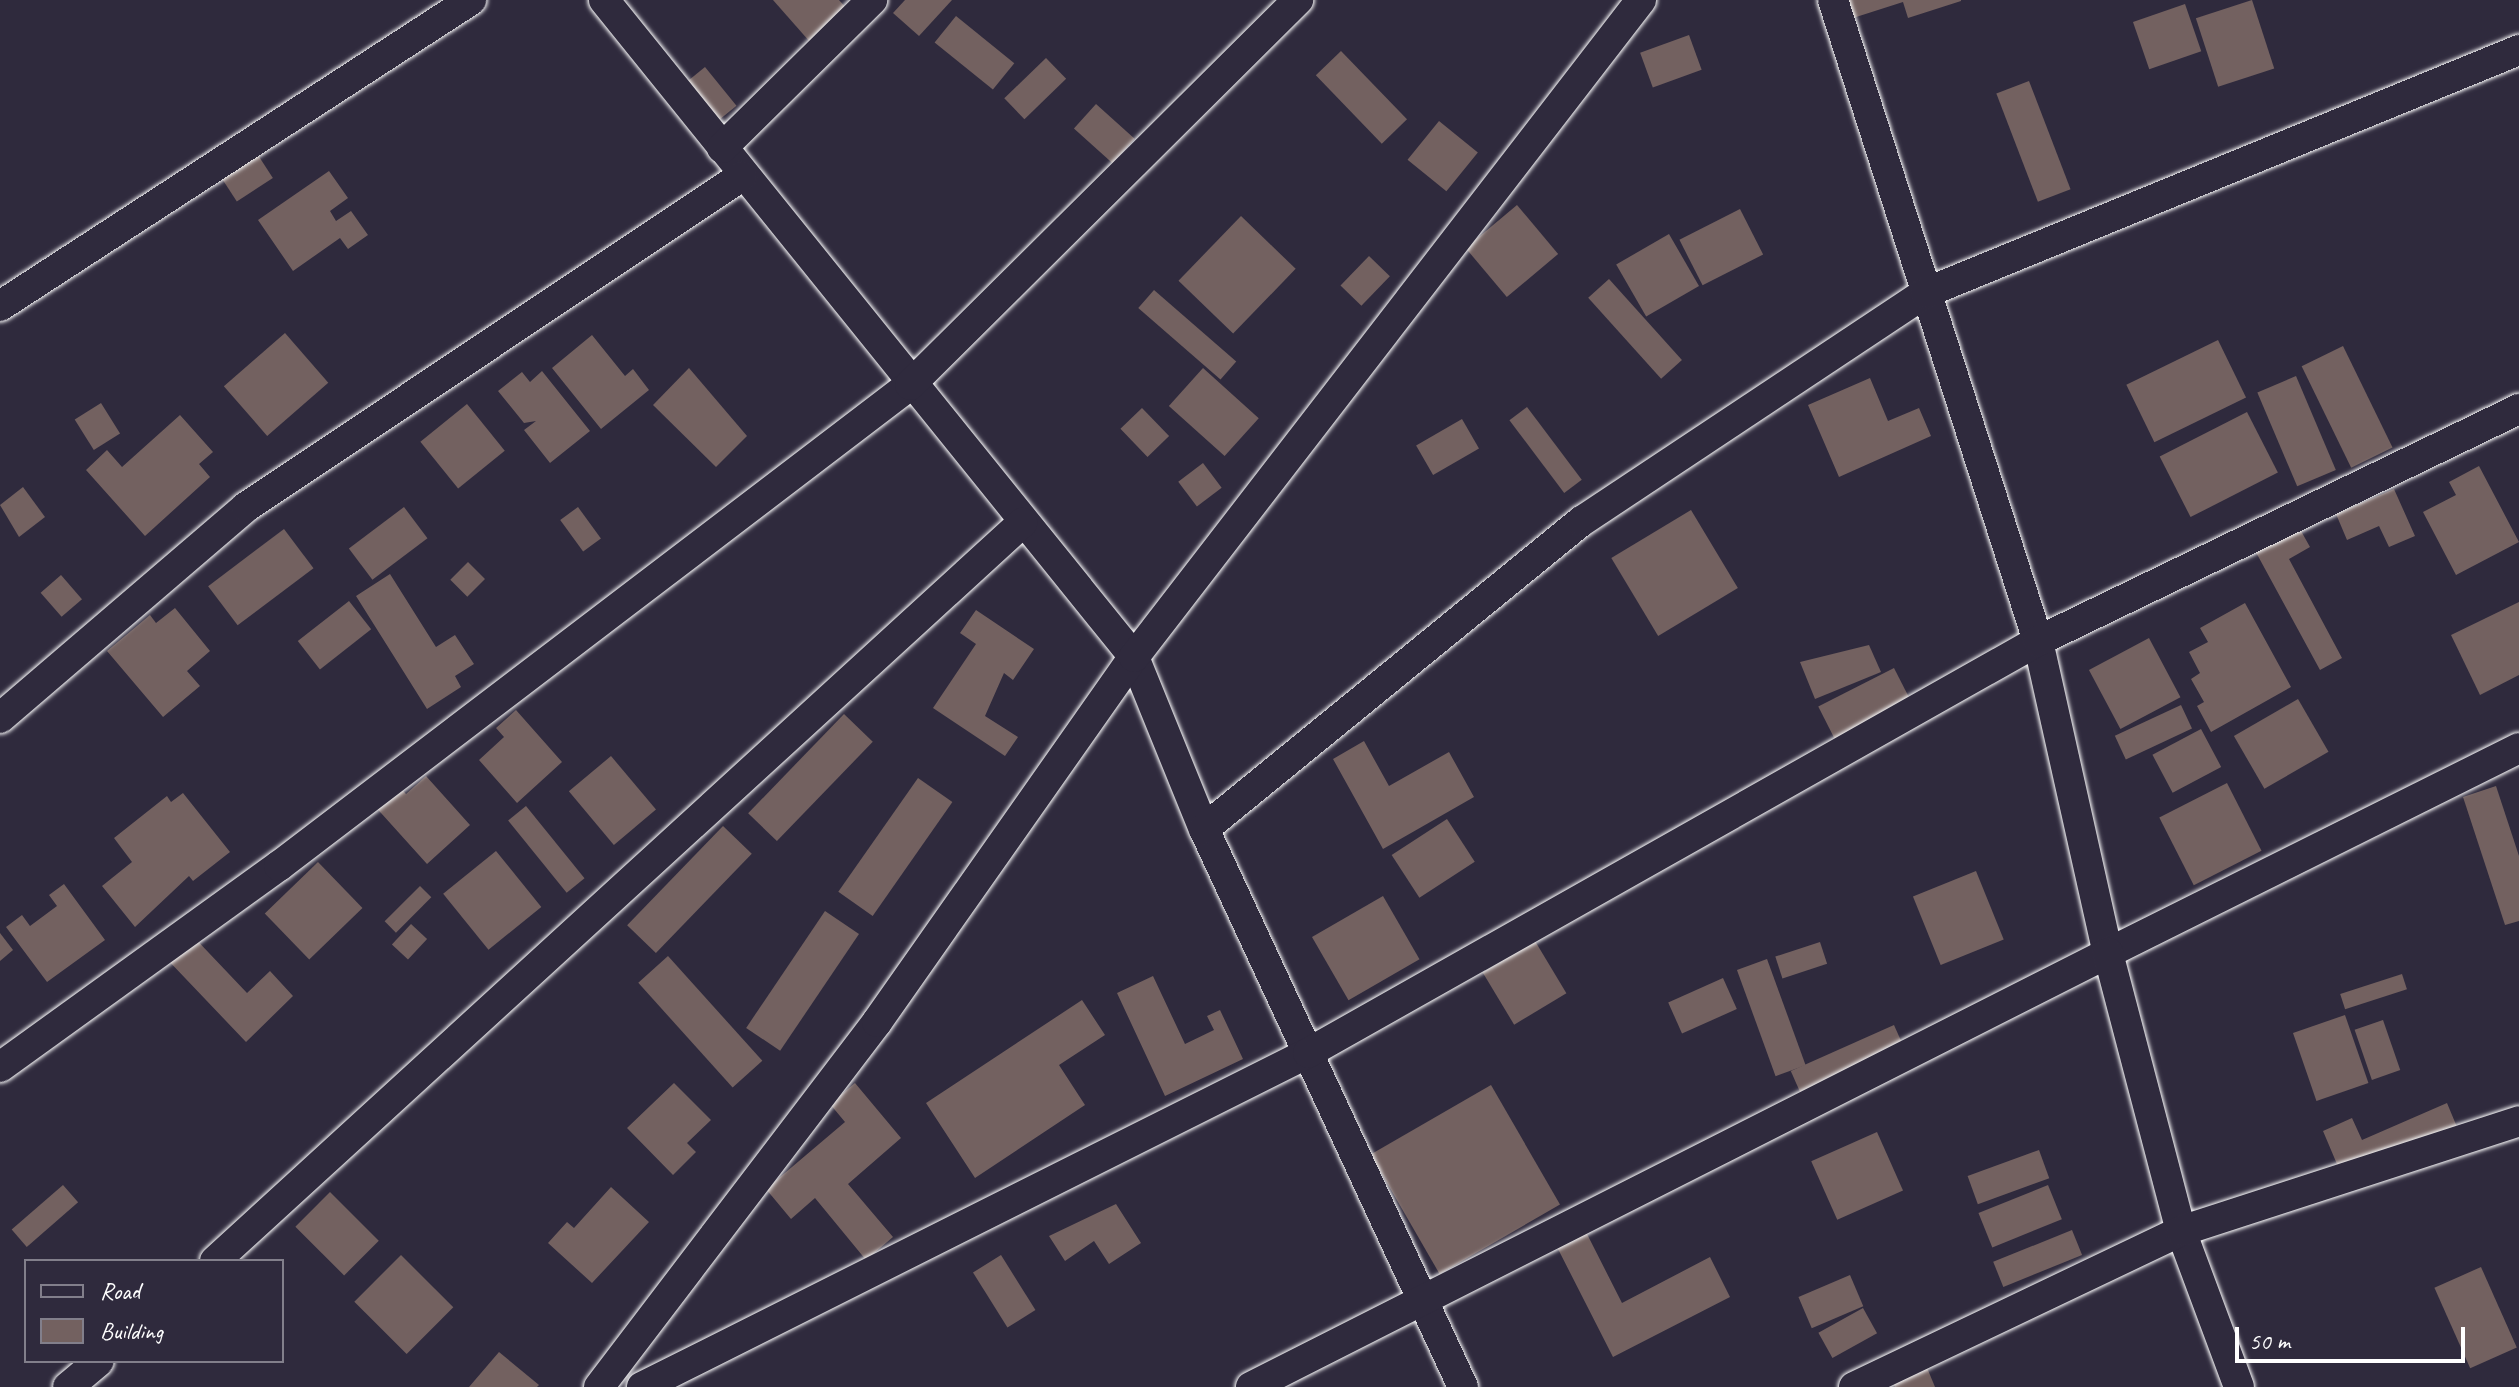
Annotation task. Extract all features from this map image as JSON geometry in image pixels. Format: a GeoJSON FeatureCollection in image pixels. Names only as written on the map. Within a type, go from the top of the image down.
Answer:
{"type":"FeatureCollection","features":[{"type":"Feature","properties":{"kind":"street"},"geometry":{"type":"LineString","coordinates":[[0,306],[471,0]]}},
{"type":"Feature","properties":{"kind":"street"},"geometry":{"type":"LineString","coordinates":[[604,0],[910,385],[1134,657],[1204,829],[1308,1053],[1427,1297],[1463,1387]]}},
{"type":"Feature","properties":{"kind":"street"},"geometry":{"type":"LineString","coordinates":[[722,148],[872,0]]}},
{"type":"Feature","properties":{"kind":"street"},"geometry":{"type":"LineString","coordinates":[[0,1067],[279,866],[910,385],[1298,0]]}},
{"type":"Feature","properties":{"kind":"street"},"geometry":{"type":"LineString","coordinates":[[599,1387],[877,1022],[1134,657],[1641,0]]}},
{"type":"Feature","properties":{"kind":"street"},"geometry":{"type":"LineString","coordinates":[[1833,0],[2038,641],[2108,953],[2181,1231],[2239,1387]]}},
{"type":"Feature","properties":{"kind":"street"},"geometry":{"type":"LineString","coordinates":[[1204,829],[1582,521],[1925,293],[2519,50]]}},
{"type":"Feature","properties":{"kind":"street"},"geometry":{"type":"LineString","coordinates":[[0,718],[246,507],[742,176]]}},
{"type":"Feature","properties":{"kind":"street"},"geometry":{"type":"LineString","coordinates":[[642,1387],[1308,1053],[2038,641],[2519,409]]}},
{"type":"Feature","properties":{"kind":"street"},"geometry":{"type":"LineString","coordinates":[[217,1259],[1022,523]]}},
{"type":"Feature","properties":{"kind":"street"},"geometry":{"type":"LineString","coordinates":[[1251,1387],[2519,748]]}},
{"type":"Feature","properties":{"kind":"street"},"geometry":{"type":"LineString","coordinates":[[1854,1387],[2181,1231],[2519,1121]]}},
{"type":"Feature","properties":{"kind":"street"},"geometry":{"type":"LineString","coordinates":[[68,1387],[97,1363]]}},
{"type":"Feature","properties":{"kind":"building"},"geometry":{"type":"Polygon","coordinates":[[[773,0],[839,0],[847,9],[810,42],[773,0]]]}},
{"type":"Feature","properties":{"kind":"building"},"geometry":{"type":"Polygon","coordinates":[[[905,0],[952,0],[919,36],[893,13],[905,0]]]}},
{"type":"Feature","properties":{"kind":"building"},"geometry":{"type":"Polygon","coordinates":[[[1847,0],[1961,1],[1908,18],[1903,2],[1853,18],[1847,0]]]}},
{"type":"Feature","properties":{"kind":"building"},"geometry":{"type":"Polygon","coordinates":[[[2252,0],[2274,68],[2218,87],[2196,18],[2252,0]]]}},
{"type":"Feature","properties":{"kind":"building"},"geometry":{"type":"Polygon","coordinates":[[[2185,4],[2201,51],[2149,69],[2133,22],[2185,4]]]}},
{"type":"Feature","properties":{"kind":"building"},"geometry":{"type":"Polygon","coordinates":[[[956,16],[1014,63],[993,90],[935,42],[956,16]]]}},
{"type":"Feature","properties":{"kind":"building"},"geometry":{"type":"Polygon","coordinates":[[[1689,35],[1702,70],[1653,88],[1640,53],[1689,35]]]}},
{"type":"Feature","properties":{"kind":"building"},"geometry":{"type":"Polygon","coordinates":[[[1341,51],[1407,119],[1382,144],[1316,75],[1341,51]]]}},
{"type":"Feature","properties":{"kind":"building"},"geometry":{"type":"Polygon","coordinates":[[[1046,58],[1066,79],[1024,119],[1004,98],[1046,58]]]}},
{"type":"Feature","properties":{"kind":"building"},"geometry":{"type":"Polygon","coordinates":[[[705,67],[736,106],[712,126],[680,87],[705,67]]]}},
{"type":"Feature","properties":{"kind":"building"},"geometry":{"type":"Polygon","coordinates":[[[2029,81],[2071,189],[2038,202],[1996,94],[2029,81]]]}},
{"type":"Feature","properties":{"kind":"building"},"geometry":{"type":"Polygon","coordinates":[[[1096,104],[1135,139],[1113,163],[1074,129],[1096,104]]]}},
{"type":"Feature","properties":{"kind":"building"},"geometry":{"type":"Polygon","coordinates":[[[1439,121],[1478,152],[1446,191],[1408,160],[1439,121]]]}},
{"type":"Feature","properties":{"kind":"building"},"geometry":{"type":"Polygon","coordinates":[[[256,152],[273,178],[237,201],[220,175],[256,152]]]}},
{"type":"Feature","properties":{"kind":"building"},"geometry":{"type":"Polygon","coordinates":[[[329,171],[348,198],[330,211],[336,221],[351,211],[368,235],[348,249],[340,238],[293,271],[258,220],[329,171]]]}},
{"type":"Feature","properties":{"kind":"building"},"geometry":{"type":"Polygon","coordinates":[[[1517,205],[1558,254],[1507,297],[1466,248],[1517,205]]]}},
{"type":"Feature","properties":{"kind":"building"},"geometry":{"type":"Polygon","coordinates":[[[1740,209],[1763,254],[1703,285],[1679,240],[1740,209]]]}},
{"type":"Feature","properties":{"kind":"building"},"geometry":{"type":"Polygon","coordinates":[[[1241,216],[1296,269],[1233,334],[1178,281],[1241,216]]]}},
{"type":"Feature","properties":{"kind":"building"},"geometry":{"type":"Polygon","coordinates":[[[1669,234],[1699,286],[1646,316],[1616,264],[1669,234]]]}},
{"type":"Feature","properties":{"kind":"building"},"geometry":{"type":"Polygon","coordinates":[[[1369,256],[1390,276],[1361,306],[1341,285],[1369,256]]]}},
{"type":"Feature","properties":{"kind":"building"},"geometry":{"type":"Polygon","coordinates":[[[1609,279],[1682,360],[1661,379],[1588,298],[1609,279]]]}},
{"type":"Feature","properties":{"kind":"building"},"geometry":{"type":"Polygon","coordinates":[[[1154,290],[1236,362],[1221,380],[1138,308],[1154,290]]]}},
{"type":"Feature","properties":{"kind":"building"},"geometry":{"type":"Polygon","coordinates":[[[285,333],[328,383],[267,436],[224,386],[285,333]]]}},
{"type":"Feature","properties":{"kind":"building"},"geometry":{"type":"Polygon","coordinates":[[[592,335],[625,376],[633,369],[649,390],[601,429],[552,368],[592,335]]]}},
{"type":"Feature","properties":{"kind":"building"},"geometry":{"type":"Polygon","coordinates":[[[2218,340],[2246,398],[2154,442],[2126,385],[2218,340]]]}},
{"type":"Feature","properties":{"kind":"building"},"geometry":{"type":"Polygon","coordinates":[[[2343,346],[2393,448],[2351,468],[2302,366],[2343,346]]]}},
{"type":"Feature","properties":{"kind":"building"},"geometry":{"type":"Polygon","coordinates":[[[689,368],[747,436],[716,467],[653,405],[689,368]]]}},
{"type":"Feature","properties":{"kind":"building"},"geometry":{"type":"Polygon","coordinates":[[[1203,368],[1259,418],[1225,456],[1169,406],[1203,368]]]}},
{"type":"Feature","properties":{"kind":"building"},"geometry":{"type":"Polygon","coordinates":[[[542,371],[590,431],[550,463],[524,430],[536,421],[524,423],[498,391],[522,372],[530,382],[542,371]]]}},
{"type":"Feature","properties":{"kind":"building"},"geometry":{"type":"Polygon","coordinates":[[[2296,376],[2336,470],[2297,486],[2257,392],[2296,376]]]}},
{"type":"Feature","properties":{"kind":"building"},"geometry":{"type":"Polygon","coordinates":[[[1870,378],[1888,421],[1919,408],[1931,436],[1839,477],[1808,405],[1870,378]]]}},
{"type":"Feature","properties":{"kind":"building"},"geometry":{"type":"Polygon","coordinates":[[[101,403],[120,434],[94,450],[75,419],[101,403]]]}},
{"type":"Feature","properties":{"kind":"building"},"geometry":{"type":"Polygon","coordinates":[[[467,404],[505,451],[458,488],[420,442],[467,404]]]}},
{"type":"Feature","properties":{"kind":"building"},"geometry":{"type":"Polygon","coordinates":[[[1527,407],[1582,480],[1564,493],[1509,420],[1527,407]]]}},
{"type":"Feature","properties":{"kind":"building"},"geometry":{"type":"Polygon","coordinates":[[[1142,408],[1169,436],[1148,457],[1120,429],[1142,408]]]}},
{"type":"Feature","properties":{"kind":"building"},"geometry":{"type":"Polygon","coordinates":[[[2247,412],[2278,473],[2191,517],[2160,456],[2247,412]]]}},
{"type":"Feature","properties":{"kind":"building"},"geometry":{"type":"Polygon","coordinates":[[[180,415],[213,452],[199,464],[210,477],[145,536],[86,470],[107,450],[122,467],[180,415]]]}},
{"type":"Feature","properties":{"kind":"building"},"geometry":{"type":"Polygon","coordinates":[[[1462,419],[1479,448],[1433,475],[1416,446],[1462,419]]]}},
{"type":"Feature","properties":{"kind":"building"},"geometry":{"type":"Polygon","coordinates":[[[1203,463],[1222,488],[1197,506],[1178,482],[1203,463]]]}},
{"type":"Feature","properties":{"kind":"building"},"geometry":{"type":"Polygon","coordinates":[[[2479,466],[2519,542],[2456,575],[2423,512],[2456,495],[2449,482],[2479,466]]]}},
{"type":"Feature","properties":{"kind":"building"},"geometry":{"type":"Polygon","coordinates":[[[23,487],[45,517],[19,537],[0,505],[23,487]]]}},
{"type":"Feature","properties":{"kind":"building"},"geometry":{"type":"Polygon","coordinates":[[[2394,489],[2415,536],[2389,547],[2379,526],[2347,540],[2336,514],[2394,489]]]}},
{"type":"Feature","properties":{"kind":"building"},"geometry":{"type":"Polygon","coordinates":[[[404,507],[427,538],[372,580],[349,549],[404,507]]]}},
{"type":"Feature","properties":{"kind":"building"},"geometry":{"type":"Polygon","coordinates":[[[578,507],[601,539],[583,551],[560,520],[578,507]]]}},
{"type":"Feature","properties":{"kind":"building"},"geometry":{"type":"Polygon","coordinates":[[[1691,510],[1738,588],[1658,636],[1611,558],[1691,510]]]}},
{"type":"Feature","properties":{"kind":"building"},"geometry":{"type":"Polygon","coordinates":[[[2296,522],[2310,547],[2289,559],[2342,658],[2320,670],[2252,545],[2296,522]]]}},
{"type":"Feature","properties":{"kind":"building"},"geometry":{"type":"Polygon","coordinates":[[[284,529],[313,568],[238,625],[208,586],[284,529]]]}},
{"type":"Feature","properties":{"kind":"building"},"geometry":{"type":"Polygon","coordinates":[[[468,562],[485,579],[467,597],[450,580],[468,562]]]}},
{"type":"Feature","properties":{"kind":"building"},"geometry":{"type":"Polygon","coordinates":[[[390,574],[436,647],[455,635],[474,664],[455,676],[461,687],[427,709],[356,596],[390,574]]]}},
{"type":"Feature","properties":{"kind":"building"},"geometry":{"type":"Polygon","coordinates":[[[61,575],[82,599],[62,617],[41,593],[61,575]]]}},
{"type":"Feature","properties":{"kind":"building"},"geometry":{"type":"Polygon","coordinates":[[[349,601],[371,629],[320,669],[298,641],[349,601]]]}},
{"type":"Feature","properties":{"kind":"building"},"geometry":{"type":"Polygon","coordinates":[[[2519,602],[2519,675],[2480,695],[2451,635],[2519,602]]]}},
{"type":"Feature","properties":{"kind":"building"},"geometry":{"type":"Polygon","coordinates":[[[2245,603],[2291,687],[2211,732],[2197,706],[2204,702],[2191,679],[2200,673],[2189,652],[2208,642],[2200,628],[2245,603]]]}},
{"type":"Feature","properties":{"kind":"building"},"geometry":{"type":"Polygon","coordinates":[[[175,608],[210,651],[187,671],[200,686],[163,717],[107,651],[150,615],[156,623],[175,608]]]}},
{"type":"Feature","properties":{"kind":"building"},"geometry":{"type":"Polygon","coordinates":[[[976,610],[1034,649],[1013,680],[1004,673],[985,716],[1018,737],[1005,756],[933,708],[976,644],[960,633],[976,610]]]}},
{"type":"Feature","properties":{"kind":"building"},"geometry":{"type":"Polygon","coordinates":[[[2149,638],[2180,697],[2120,729],[2089,670],[2149,638]]]}},
{"type":"Feature","properties":{"kind":"building"},"geometry":{"type":"Polygon","coordinates":[[[1869,645],[1881,672],[1815,699],[1800,662],[1869,645]]]}},
{"type":"Feature","properties":{"kind":"building"},"geometry":{"type":"Polygon","coordinates":[[[1894,668],[1910,700],[1835,739],[1818,707],[1894,668]]]}},
{"type":"Feature","properties":{"kind":"building"},"geometry":{"type":"Polygon","coordinates":[[[2298,699],[2328,752],[2264,789],[2234,736],[2298,699]]]}},
{"type":"Feature","properties":{"kind":"building"},"geometry":{"type":"Polygon","coordinates":[[[2181,705],[2192,729],[2126,759],[2115,736],[2181,705]]]}},
{"type":"Feature","properties":{"kind":"building"},"geometry":{"type":"Polygon","coordinates":[[[516,710],[562,762],[517,803],[479,760],[504,737],[496,728],[516,710]]]}},
{"type":"Feature","properties":{"kind":"building"},"geometry":{"type":"Polygon","coordinates":[[[844,714],[873,742],[777,841],[748,813],[844,714]]]}},
{"type":"Feature","properties":{"kind":"building"},"geometry":{"type":"Polygon","coordinates":[[[2201,729],[2221,767],[2173,793],[2152,755],[2201,729]]]}},
{"type":"Feature","properties":{"kind":"building"},"geometry":{"type":"Polygon","coordinates":[[[1364,741],[1389,786],[1449,752],[1474,797],[1383,849],[1333,759],[1364,741]]]}},
{"type":"Feature","properties":{"kind":"building"},"geometry":{"type":"Polygon","coordinates":[[[611,756],[656,810],[614,845],[569,791],[611,756]]]}},
{"type":"Feature","properties":{"kind":"building"},"geometry":{"type":"Polygon","coordinates":[[[426,776],[470,825],[427,864],[372,803],[395,782],[406,794],[426,776]]]}},
{"type":"Feature","properties":{"kind":"building"},"geometry":{"type":"Polygon","coordinates":[[[918,778],[952,802],[873,916],[838,892],[918,778]]]}},
{"type":"Feature","properties":{"kind":"building"},"geometry":{"type":"Polygon","coordinates":[[[2227,783],[2262,851],[2194,885],[2159,818],[2227,783]]]}},
{"type":"Feature","properties":{"kind":"building"},"geometry":{"type":"Polygon","coordinates":[[[2496,786],[2519,856],[2519,921],[2505,925],[2463,797],[2496,786]]]}},
{"type":"Feature","properties":{"kind":"building"},"geometry":{"type":"Polygon","coordinates":[[[183,793],[230,852],[193,881],[189,876],[135,927],[102,886],[132,862],[114,838],[167,796],[171,802],[183,793]]]}},
{"type":"Feature","properties":{"kind":"building"},"geometry":{"type":"Polygon","coordinates":[[[526,806],[585,878],[567,893],[508,820],[526,806]]]}},
{"type":"Feature","properties":{"kind":"building"},"geometry":{"type":"Polygon","coordinates":[[[1447,819],[1475,862],[1419,898],[1392,855],[1447,819]]]}},
{"type":"Feature","properties":{"kind":"building"},"geometry":{"type":"Polygon","coordinates":[[[723,826],[752,854],[656,953],[627,925],[723,826]]]}},
{"type":"Feature","properties":{"kind":"building"},"geometry":{"type":"Polygon","coordinates":[[[496,851],[541,907],[488,950],[443,894],[496,851]]]}},
{"type":"Feature","properties":{"kind":"building"},"geometry":{"type":"Polygon","coordinates":[[[318,862],[362,908],[309,959],[265,913],[318,862]]]}},
{"type":"Feature","properties":{"kind":"building"},"geometry":{"type":"Polygon","coordinates":[[[1976,871],[2004,940],[1941,965],[1913,896],[1976,871]]]}},
{"type":"Feature","properties":{"kind":"building"},"geometry":{"type":"Polygon","coordinates":[[[64,884],[105,940],[47,982],[6,927],[22,915],[30,926],[57,906],[49,895],[64,884]]]}},
{"type":"Feature","properties":{"kind":"building"},"geometry":{"type":"Polygon","coordinates":[[[420,886],[431,897],[396,933],[385,921],[420,886]]]}},
{"type":"Feature","properties":{"kind":"building"},"geometry":{"type":"Polygon","coordinates":[[[1383,896],[1420,959],[1348,1000],[1312,937],[1383,896]]]}},
{"type":"Feature","properties":{"kind":"building"},"geometry":{"type":"Polygon","coordinates":[[[825,911],[859,934],[780,1051],[746,1028],[825,911]]]}},
{"type":"Feature","properties":{"kind":"building"},"geometry":{"type":"Polygon","coordinates":[[[411,924],[427,939],[408,959],[392,944],[411,924]]]}},
{"type":"Feature","properties":{"kind":"building"},"geometry":{"type":"Polygon","coordinates":[[[0,933],[13,950],[0,961],[0,933]]]}},
{"type":"Feature","properties":{"kind":"building"},"geometry":{"type":"Polygon","coordinates":[[[190,933],[247,993],[270,971],[293,996],[246,1042],[165,957],[190,933]]]}},
{"type":"Feature","properties":{"kind":"building"},"geometry":{"type":"Polygon","coordinates":[[[1535,941],[1566,993],[1514,1025],[1483,972],[1535,941]]]}},
{"type":"Feature","properties":{"kind":"building"},"geometry":{"type":"Polygon","coordinates":[[[1820,942],[1827,964],[1782,978],[1775,957],[1820,942]]]}},
{"type":"Feature","properties":{"kind":"building"},"geometry":{"type":"Polygon","coordinates":[[[668,956],[762,1061],[733,1088],[638,983],[668,956]]]}},
{"type":"Feature","properties":{"kind":"building"},"geometry":{"type":"Polygon","coordinates":[[[1767,959],[1806,1065],[1776,1076],[1737,970],[1767,959]]]}},
{"type":"Feature","properties":{"kind":"building"},"geometry":{"type":"Polygon","coordinates":[[[2402,974],[2407,989],[2345,1009],[2340,994],[2402,974]]]}},
{"type":"Feature","properties":{"kind":"building"},"geometry":{"type":"Polygon","coordinates":[[[1153,976],[1185,1044],[1214,1030],[1207,1016],[1220,1010],[1243,1059],[1165,1096],[1117,993],[1153,976]]]}},
{"type":"Feature","properties":{"kind":"building"},"geometry":{"type":"Polygon","coordinates":[[[1723,978],[1737,1009],[1682,1033],[1668,1002],[1723,978]]]}},
{"type":"Feature","properties":{"kind":"building"},"geometry":{"type":"Polygon","coordinates":[[[1082,1000],[1105,1035],[1059,1065],[1085,1105],[975,1178],[926,1103],[1082,1000]]]}},
{"type":"Feature","properties":{"kind":"building"},"geometry":{"type":"Polygon","coordinates":[[[2345,1015],[2368,1083],[2316,1101],[2293,1033],[2345,1015]]]}},
{"type":"Feature","properties":{"kind":"building"},"geometry":{"type":"Polygon","coordinates":[[[2383,1020],[2400,1070],[2372,1080],[2355,1030],[2383,1020]]]}},
{"type":"Feature","properties":{"kind":"building"},"geometry":{"type":"Polygon","coordinates":[[[1894,1025],[1904,1047],[1801,1093],[1791,1071],[1894,1025]]]}},
{"type":"Feature","properties":{"kind":"building"},"geometry":{"type":"Polygon","coordinates":[[[674,1083],[711,1120],[687,1143],[696,1152],[673,1175],[627,1128],[674,1083]]]}},
{"type":"Feature","properties":{"kind":"building"},"geometry":{"type":"Polygon","coordinates":[[[855,1083],[901,1138],[848,1184],[893,1237],[866,1260],[815,1198],[791,1219],[766,1189],[845,1122],[830,1104],[855,1083]]]}},
{"type":"Feature","properties":{"kind":"building"},"geometry":{"type":"Polygon","coordinates":[[[1491,1085],[1560,1205],[1440,1274],[1371,1154],[1491,1085]]]}},
{"type":"Feature","properties":{"kind":"building"},"geometry":{"type":"Polygon","coordinates":[[[2447,1103],[2457,1127],[2342,1176],[2323,1131],[2352,1118],[2362,1140],[2447,1103]]]}},
{"type":"Feature","properties":{"kind":"building"},"geometry":{"type":"Polygon","coordinates":[[[1877,1132],[1903,1190],[1837,1220],[1811,1161],[1877,1132]]]}},
{"type":"Feature","properties":{"kind":"building"},"geometry":{"type":"Polygon","coordinates":[[[2039,1150],[2049,1178],[1978,1204],[1968,1176],[2039,1150]]]}},
{"type":"Feature","properties":{"kind":"building"},"geometry":{"type":"Polygon","coordinates":[[[63,1185],[78,1202],[27,1247],[12,1230],[63,1185]]]}},
{"type":"Feature","properties":{"kind":"building"},"geometry":{"type":"Polygon","coordinates":[[[2048,1185],[2062,1219],[1992,1247],[1978,1213],[2048,1185]]]}},
{"type":"Feature","properties":{"kind":"building"},"geometry":{"type":"Polygon","coordinates":[[[611,1187],[649,1222],[592,1283],[548,1243],[567,1222],[574,1228],[611,1187]]]}},
{"type":"Feature","properties":{"kind":"building"},"geometry":{"type":"Polygon","coordinates":[[[330,1192],[379,1241],[344,1275],[295,1227],[330,1192]]]}},
{"type":"Feature","properties":{"kind":"building"},"geometry":{"type":"Polygon","coordinates":[[[1116,1204],[1141,1243],[1109,1264],[1094,1241],[1065,1261],[1049,1236],[1116,1204]]]}},
{"type":"Feature","properties":{"kind":"building"},"geometry":{"type":"Polygon","coordinates":[[[2072,1230],[2082,1255],[2003,1287],[1993,1262],[2072,1230]]]}},
{"type":"Feature","properties":{"kind":"building"},"geometry":{"type":"Polygon","coordinates":[[[1586,1232],[1622,1303],[1710,1257],[1730,1297],[1613,1357],[1557,1247],[1586,1232]]]}},
{"type":"Feature","properties":{"kind":"building"},"geometry":{"type":"Polygon","coordinates":[[[401,1255],[453,1307],[407,1354],[354,1302],[401,1255]]]}},
{"type":"Feature","properties":{"kind":"building"},"geometry":{"type":"Polygon","coordinates":[[[1001,1255],[1035,1310],[1007,1328],[973,1272],[1001,1255]]]}},
{"type":"Feature","properties":{"kind":"building"},"geometry":{"type":"Polygon","coordinates":[[[2481,1267],[2517,1347],[2470,1368],[2434,1288],[2481,1267]]]}},
{"type":"Feature","properties":{"kind":"building"},"geometry":{"type":"Polygon","coordinates":[[[1850,1275],[1863,1306],[1812,1328],[1798,1297],[1850,1275]]]}},
{"type":"Feature","properties":{"kind":"building"},"geometry":{"type":"Polygon","coordinates":[[[1863,1308],[1877,1333],[1832,1358],[1818,1333],[1863,1308]]]}},
{"type":"Feature","properties":{"kind":"building"},"geometry":{"type":"Polygon","coordinates":[[[499,1352],[539,1385],[469,1387],[499,1352]]]}},
{"type":"Feature","properties":{"kind":"building"},"geometry":{"type":"Polygon","coordinates":[[[1923,1358],[1935,1387],[1895,1387],[1889,1373],[1923,1358]]]}}]}
